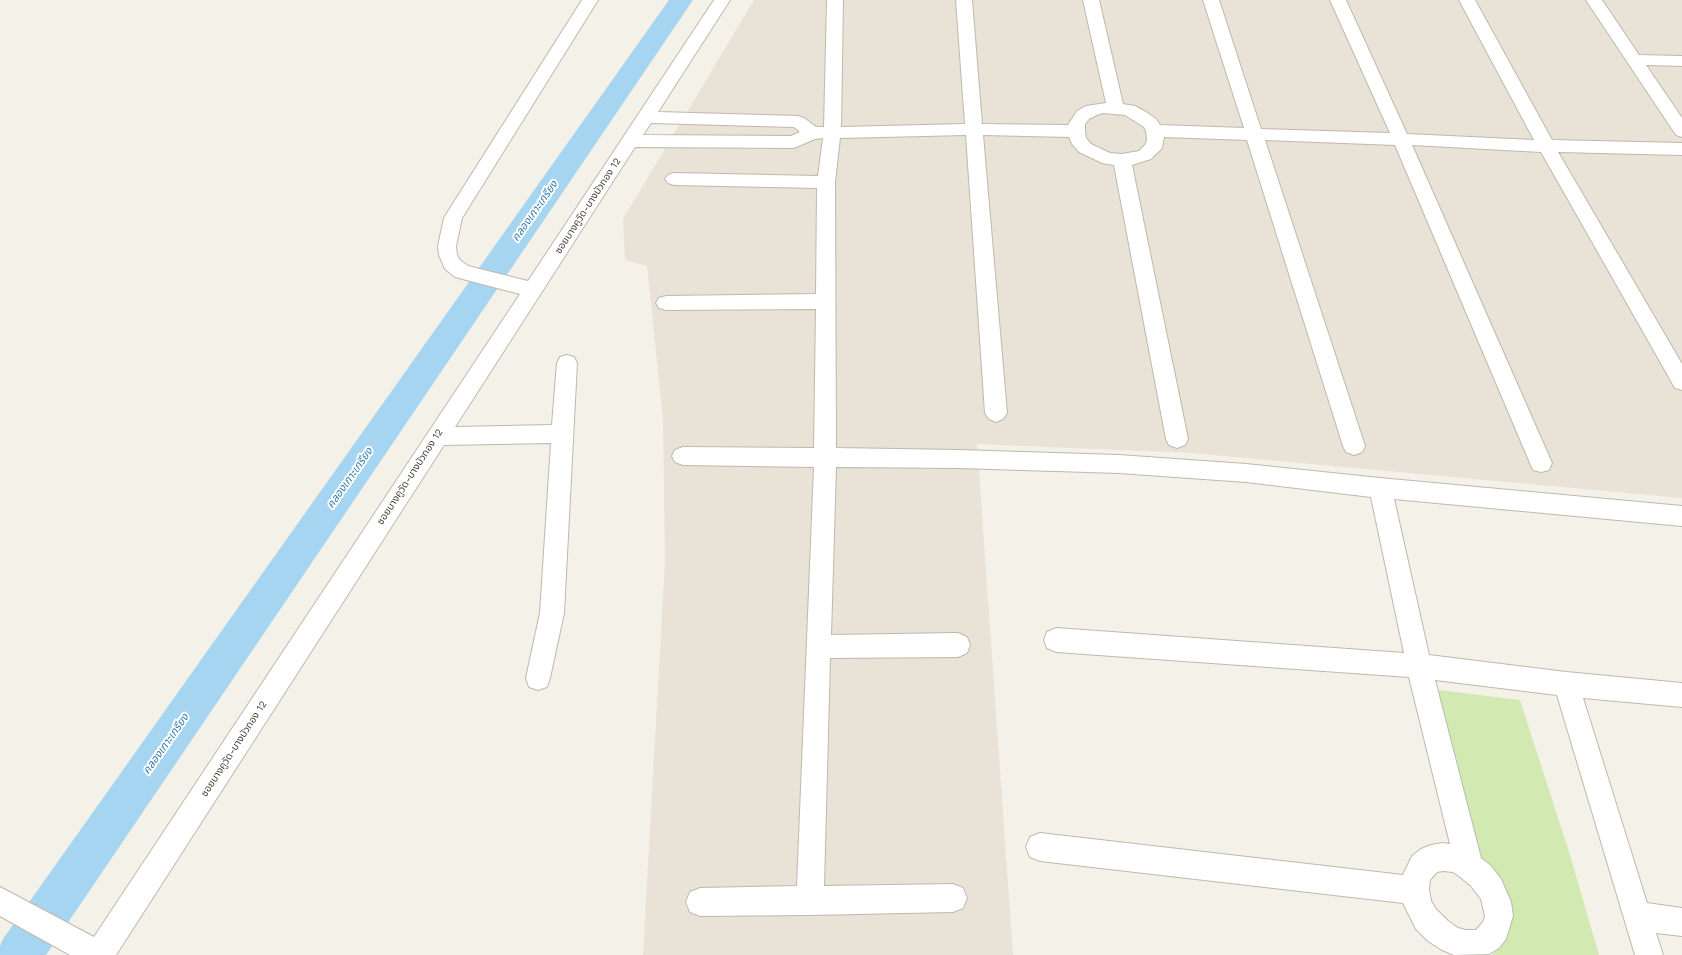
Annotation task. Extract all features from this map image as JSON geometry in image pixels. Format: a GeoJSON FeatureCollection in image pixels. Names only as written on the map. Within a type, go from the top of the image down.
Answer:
{"type":"FeatureCollection","features":[{"type":"Feature","properties":{"kind":"street"},"geometry":{"type":"LineString","coordinates":[[524,287],[462,272],[452,264],[448,255],[447,246],[453,218],[590,0]]}},
{"type":"Feature","properties":{"kind":"street","name":"ซอยบางคูวัด-บางบัวทอง 12"},"geometry":{"type":"LineString","coordinates":[[99,955],[438,436],[524,287],[630,141],[722,0]]}},
{"type":"Feature","properties":{"kind":"street"},"geometry":{"type":"LineString","coordinates":[[810,901],[825,457],[826,182],[822,133],[834,0]]}},
{"type":"Feature","properties":{"kind":"street"},"geometry":{"type":"LineString","coordinates":[[964,0],[996,413]]}},
{"type":"Feature","properties":{"kind":"street"},"geometry":{"type":"LineString","coordinates":[[1091,0],[1116,108]]}},
{"type":"Feature","properties":{"kind":"street"},"geometry":{"type":"LineString","coordinates":[[1211,0],[1354,446]]}},
{"type":"Feature","properties":{"kind":"street"},"geometry":{"type":"LineString","coordinates":[[1338,0],[1401,139],[1541,463]]}},
{"type":"Feature","properties":{"kind":"street"},"geometry":{"type":"LineString","coordinates":[[1467,0],[1546,146],[1682,382]]}},
{"type":"Feature","properties":{"kind":"street"},"geometry":{"type":"LineString","coordinates":[[1594,0],[1682,131]]}},
{"type":"Feature","properties":{"kind":"street"},"geometry":{"type":"LineString","coordinates":[[1635,60],[1682,61]]}},
{"type":"Feature","properties":{"kind":"street"},"geometry":{"type":"LineString","coordinates":[[1103,108],[1116,108],[1129,110],[1150,123],[1155,131],[1156,140],[1153,148],[1145,155],[1134,159],[1108,159],[1086,148],[1078,140],[1076,131],[1077,122],[1083,115],[1103,108]]}},
{"type":"Feature","properties":{"kind":"street"},"geometry":{"type":"LineString","coordinates":[[646,117],[798,122],[822,133]]}},
{"type":"Feature","properties":{"kind":"street"},"geometry":{"type":"LineString","coordinates":[[630,141],[794,142],[822,133],[974,129],[1076,131]]}},
{"type":"Feature","properties":{"kind":"street"},"geometry":{"type":"LineString","coordinates":[[1155,131],[1401,139],[1546,146],[1682,149]]}},
{"type":"Feature","properties":{"kind":"street"},"geometry":{"type":"LineString","coordinates":[[1122,160],[1177,439]]}},
{"type":"Feature","properties":{"kind":"street"},"geometry":{"type":"LineString","coordinates":[[674,179],[826,182]]}},
{"type":"Feature","properties":{"kind":"street"},"geometry":{"type":"LineString","coordinates":[[666,303],[826,301]]}},
{"type":"Feature","properties":{"kind":"street"},"geometry":{"type":"LineString","coordinates":[[538,678],[552,613],[567,363]]}},
{"type":"Feature","properties":{"kind":"street"},"geometry":{"type":"LineString","coordinates":[[438,436],[562,434]]}},
{"type":"Feature","properties":{"kind":"street"},"geometry":{"type":"LineString","coordinates":[[683,456],[825,457],[1119,464],[1246,473],[1380,488],[1682,516]]}},
{"type":"Feature","properties":{"kind":"street"},"geometry":{"type":"LineString","coordinates":[[1380,488],[1419,666],[1470,866]]}},
{"type":"Feature","properties":{"kind":"street"},"geometry":{"type":"LineString","coordinates":[[1056,640],[1419,666],[1566,684],[1682,695]]}},
{"type":"Feature","properties":{"kind":"street"},"geometry":{"type":"LineString","coordinates":[[818,647],[958,645]]}},
{"type":"Feature","properties":{"kind":"street"},"geometry":{"type":"LineString","coordinates":[[1566,684],[1649,955]]}},
{"type":"Feature","properties":{"kind":"street"},"geometry":{"type":"LineString","coordinates":[[1040,847],[1415,890]]}},
{"type":"Feature","properties":{"kind":"street"},"geometry":{"type":"LineString","coordinates":[[1443,857],[1456,859],[1470,866],[1481,876],[1491,889],[1497,902],[1499,916],[1496,929],[1480,949],[1452,940],[1438,931],[1426,919],[1418,905],[1415,890],[1416,877],[1422,866],[1431,859],[1443,857]]}},
{"type":"Feature","properties":{"kind":"street"},"geometry":{"type":"LineString","coordinates":[[700,902],[953,898]]}},
{"type":"Feature","properties":{"kind":"street"},"geometry":{"type":"LineString","coordinates":[[3,903],[72,939],[99,955]]}},
{"type":"Feature","properties":{"kind":"street"},"geometry":{"type":"LineString","coordinates":[[1637,916],[1682,922]]}},
{"type":"Feature","properties":{"kind":"shaded area"},"geometry":{"type":"Polygon","coordinates":[[[754,0],[1682,0],[1682,498],[1191,453],[977,444],[1013,955],[643,955],[665,561],[663,419],[647,266],[625,260],[623,219],[754,0]]]}},
{"type":"Feature","properties":{"kind":"green space"},"geometry":{"type":"Polygon","coordinates":[[[1423,688],[1520,700],[1570,855],[1599,955],[1492,955],[1499,945],[1423,688]]]}},
{"type":"Feature","properties":{"kind":"waterway","name":"คลองเกาะเกรียง"},"geometry":{"type":"LineString","coordinates":[[19,955],[681,0]]}}]}
